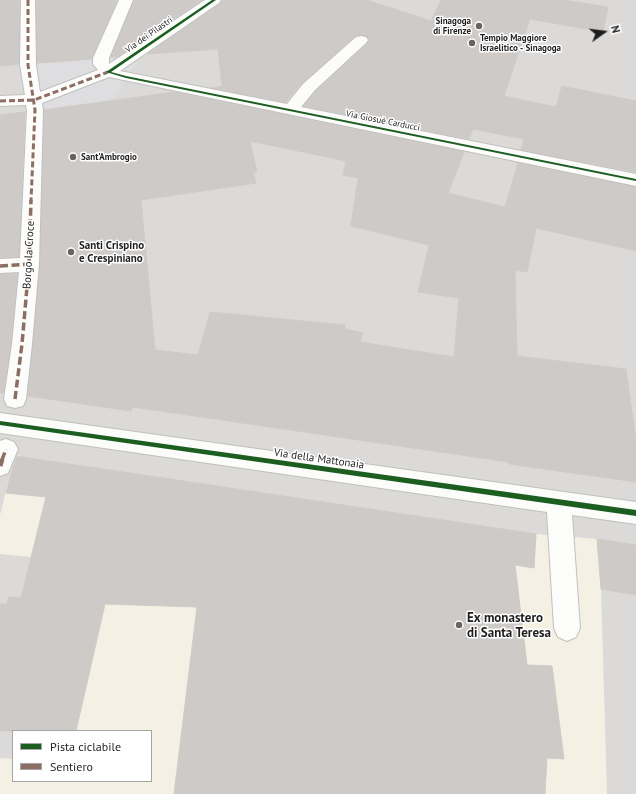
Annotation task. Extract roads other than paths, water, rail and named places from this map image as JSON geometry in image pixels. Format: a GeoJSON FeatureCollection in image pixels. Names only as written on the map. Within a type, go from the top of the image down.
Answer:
{"type":"FeatureCollection","features":[{"type":"Feature","properties":{"kind":"street","name":"Borgo la Croce"},"geometry":{"type":"LineString","coordinates":[[15,399],[22,344],[29,264],[31,103],[28,65],[28,0]]}},
{"type":"Feature","properties":{"kind":"street"},"geometry":{"type":"LineString","coordinates":[[108,72],[101,64],[101,58],[126,0]]}},
{"type":"Feature","properties":{"kind":"street","name":"Via dei Pilastri"},"geometry":{"type":"LineString","coordinates":[[0,101],[31,103],[108,72],[214,0]]}},
{"type":"Feature","properties":{"kind":"street"},"geometry":{"type":"LineString","coordinates":[[291,110],[309,87],[361,40]]}},
{"type":"Feature","properties":{"kind":"street","name":"Via Giosuè Carducci"},"geometry":{"type":"LineString","coordinates":[[108,72],[126,77],[636,180]]}},
{"type":"Feature","properties":{"kind":"street"},"geometry":{"type":"LineString","coordinates":[[0,266],[29,264]]}},
{"type":"Feature","properties":{"kind":"street","name":"Via della Mattonaia"},"geometry":{"type":"LineString","coordinates":[[0,423],[636,513]]}},
{"type":"Feature","properties":{"kind":"street"},"geometry":{"type":"LineString","coordinates":[[559,503],[567,628]]}},
{"type":"Feature","properties":{"kind":"place","name":"Sinagoga di Firenze"},"geometry":{"type":"Point","coordinates":[479,26]}},
{"type":"Feature","properties":{"kind":"place","name":"Tempio Maggiore Israelitico - Sinagoga"},"geometry":{"type":"Point","coordinates":[472,43]}},
{"type":"Feature","properties":{"kind":"place","name":"Sant'Ambrogio"},"geometry":{"type":"Point","coordinates":[73,157]}},
{"type":"Feature","properties":{"kind":"place","name":"Santi Crispino e Crespiniano"},"geometry":{"type":"Point","coordinates":[71,252]}},
{"type":"Feature","properties":{"kind":"place","name":"Ex monastero di Santa Teresa"},"geometry":{"type":"Point","coordinates":[459,625]}}]}
